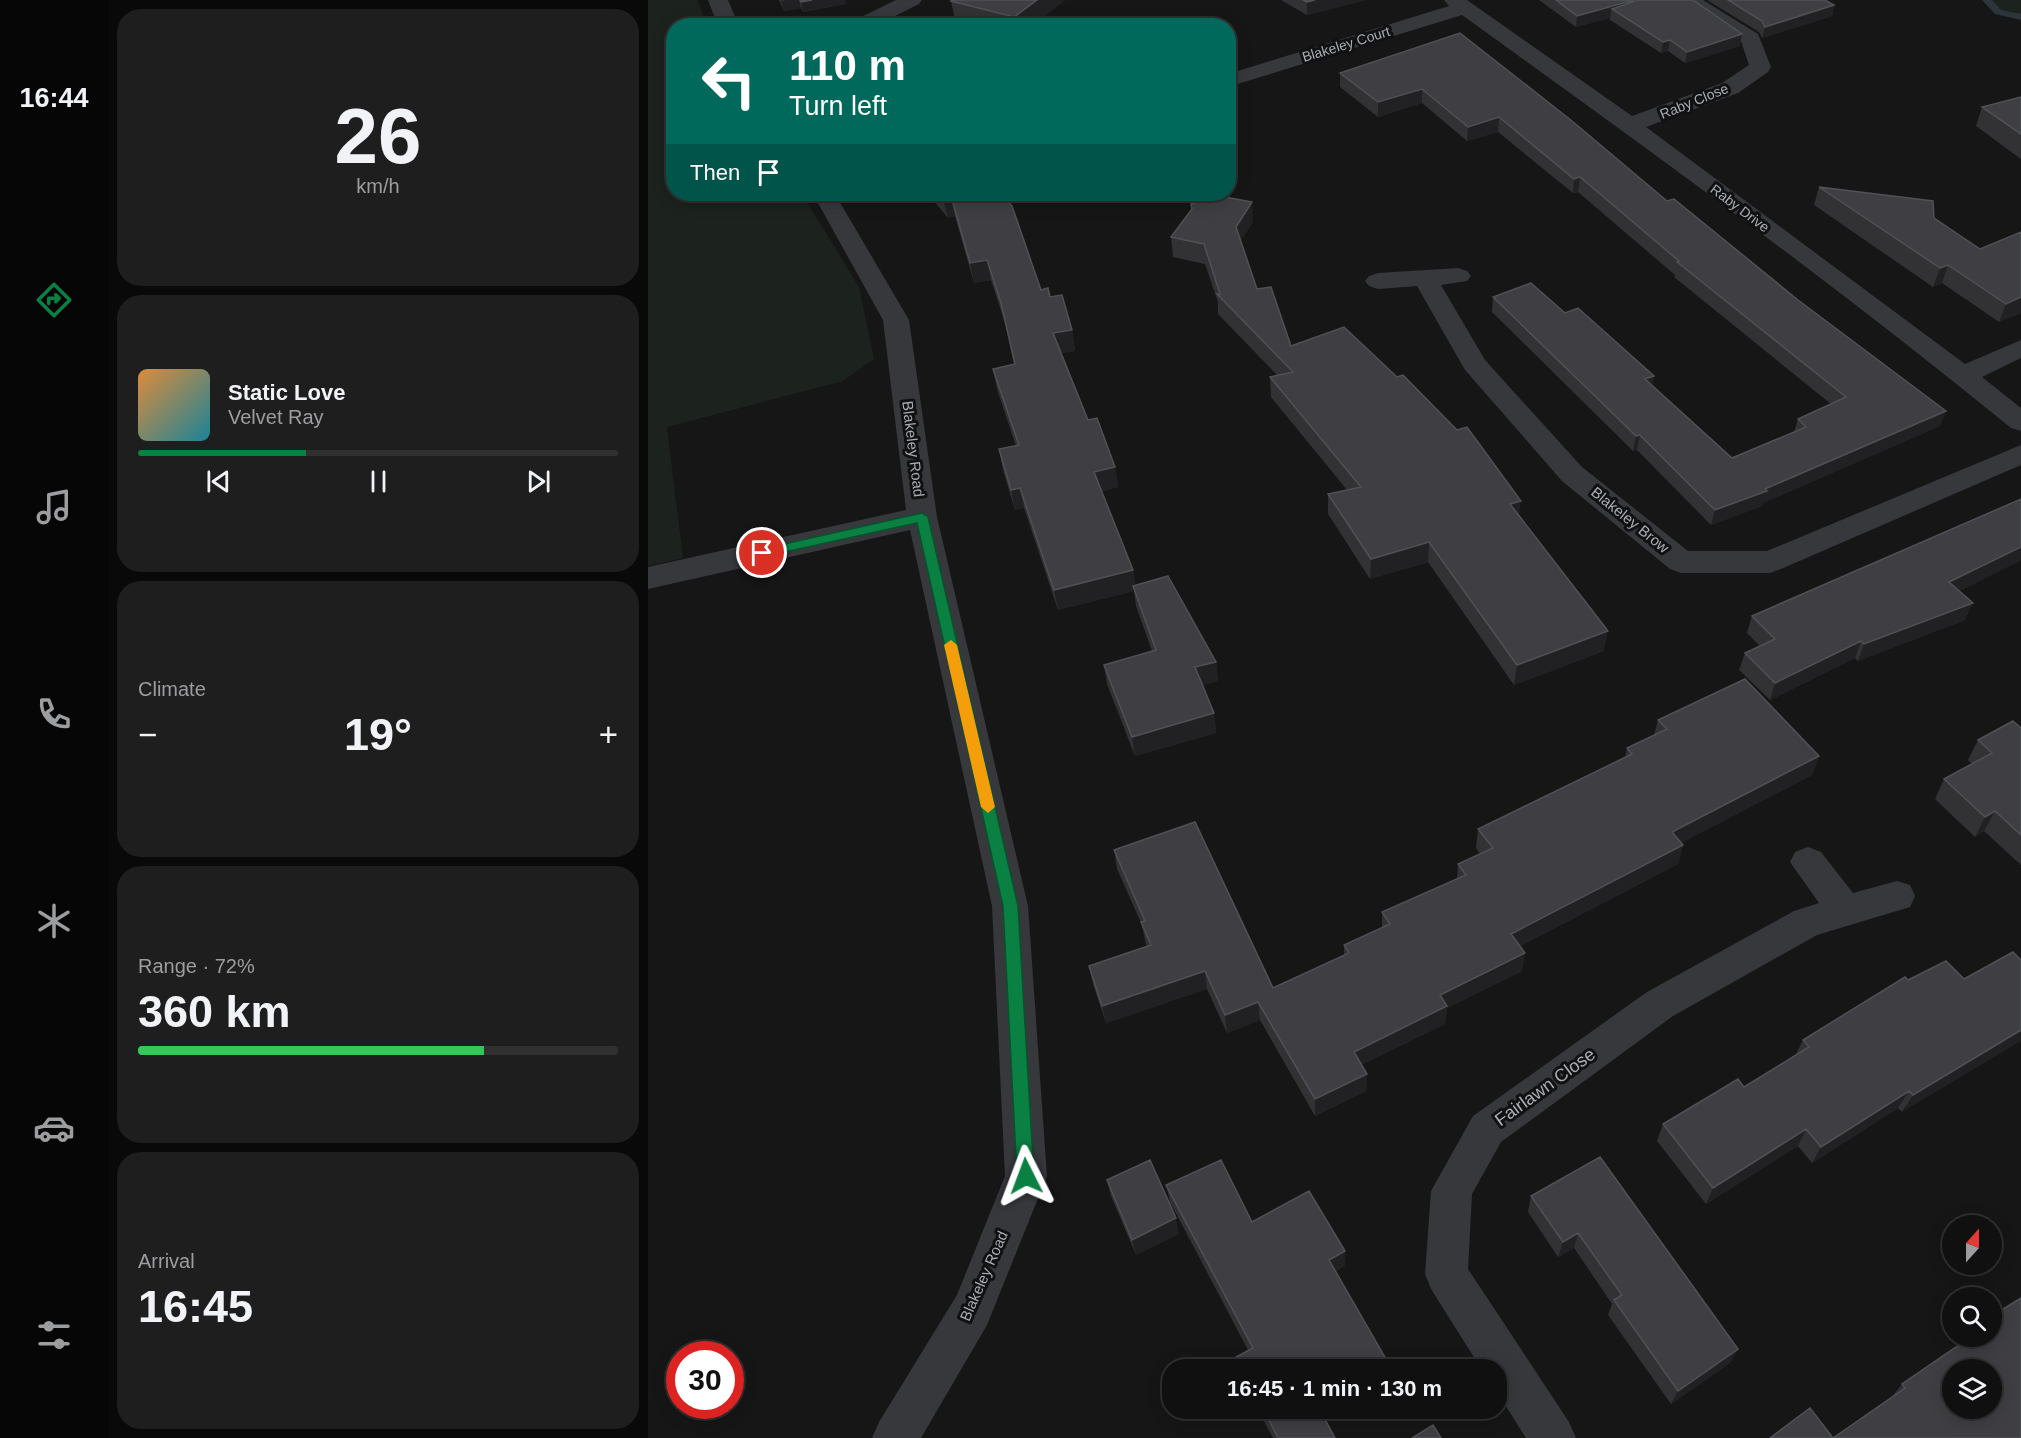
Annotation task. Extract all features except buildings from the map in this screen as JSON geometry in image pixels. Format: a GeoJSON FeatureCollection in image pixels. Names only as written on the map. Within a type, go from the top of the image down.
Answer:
{"type":"FeatureCollection","features":[{"type":"Feature","properties":{"kind":"street"},"geometry":{"type":"LineString","coordinates":[[718,0],[726,18]]}},
{"type":"Feature","properties":{"kind":"street"},"geometry":{"type":"LineString","coordinates":[[875,18],[912,0]]}},
{"type":"Feature","properties":{"kind":"street","name":"Raby Close"},"geometry":{"type":"LineString","coordinates":[[1629,125],[1730,88],[1760,67],[1751,38],[1689,0]]}},
{"type":"Feature","properties":{"kind":"street","name":"Raby Drive"},"geometry":{"type":"LineString","coordinates":[[1459,4],[1629,125],[1963,375],[2021,422]]}},
{"type":"Feature","properties":{"kind":"street","name":"Blakeley Court"},"geometry":{"type":"LineString","coordinates":[[1236,78],[1459,4]]}},
{"type":"Feature","properties":{"kind":"street","name":"Blakeley Road"},"geometry":{"type":"LineString","coordinates":[[828,201],[896,320],[922,517],[1010,906],[1026,1176],[972,1310],[895,1438]]}},
{"type":"Feature","properties":{"kind":"street"},"geometry":{"type":"LineString","coordinates":[[1378,280],[1458,276]]}},
{"type":"Feature","properties":{"kind":"street","name":"Blakeley Brow"},"geometry":{"type":"LineString","coordinates":[[1425,278],[1474,364],[1565,465],[1681,562],[1770,562],[2021,454]]}},
{"type":"Feature","properties":{"kind":"street"},"geometry":{"type":"LineString","coordinates":[[1963,375],[2021,348]]}},
{"type":"Feature","properties":{"kind":"street"},"geometry":{"type":"LineString","coordinates":[[648,578],[922,517]]}},
{"type":"Feature","properties":{"kind":"street"},"geometry":{"type":"LineString","coordinates":[[1808,861],[1846,911]]}},
{"type":"Feature","properties":{"kind":"street","name":"Fairlawn Close"},"geometry":{"type":"LineString","coordinates":[[1553,1438],[1446,1274],[1452,1191],[1486,1129],[1660,1004],[1807,922],[1897,896]]}},
{"type":"Feature","properties":{"kind":"shaded area"},"geometry":{"type":"Polygon","coordinates":[[[648,0],[697,0],[704,18],[666,18],[666,201],[806,201],[859,287],[874,359],[843,381],[667,427],[683,558],[648,566],[648,0]]]}},
{"type":"Feature","properties":{"kind":"shaded area"},"geometry":{"type":"Polygon","coordinates":[[[1987,0],[2021,0],[2021,17],[1998,12],[1987,0]]]}},
{"type":"Feature","properties":{"kind":"waterway"},"geometry":{"type":"LineString","coordinates":[[1987,0],[1998,12],[2021,17]]}},
{"type":"Feature","properties":{"kind":"slow traffic"},"geometry":{"type":"LineString","coordinates":[[951,645],[988,807]]}},
{"type":"Feature","properties":{"kind":"route"},"geometry":{"type":"LineString","coordinates":[[762,553],[922,517],[1010,906],[1026,1176]]}}]}
